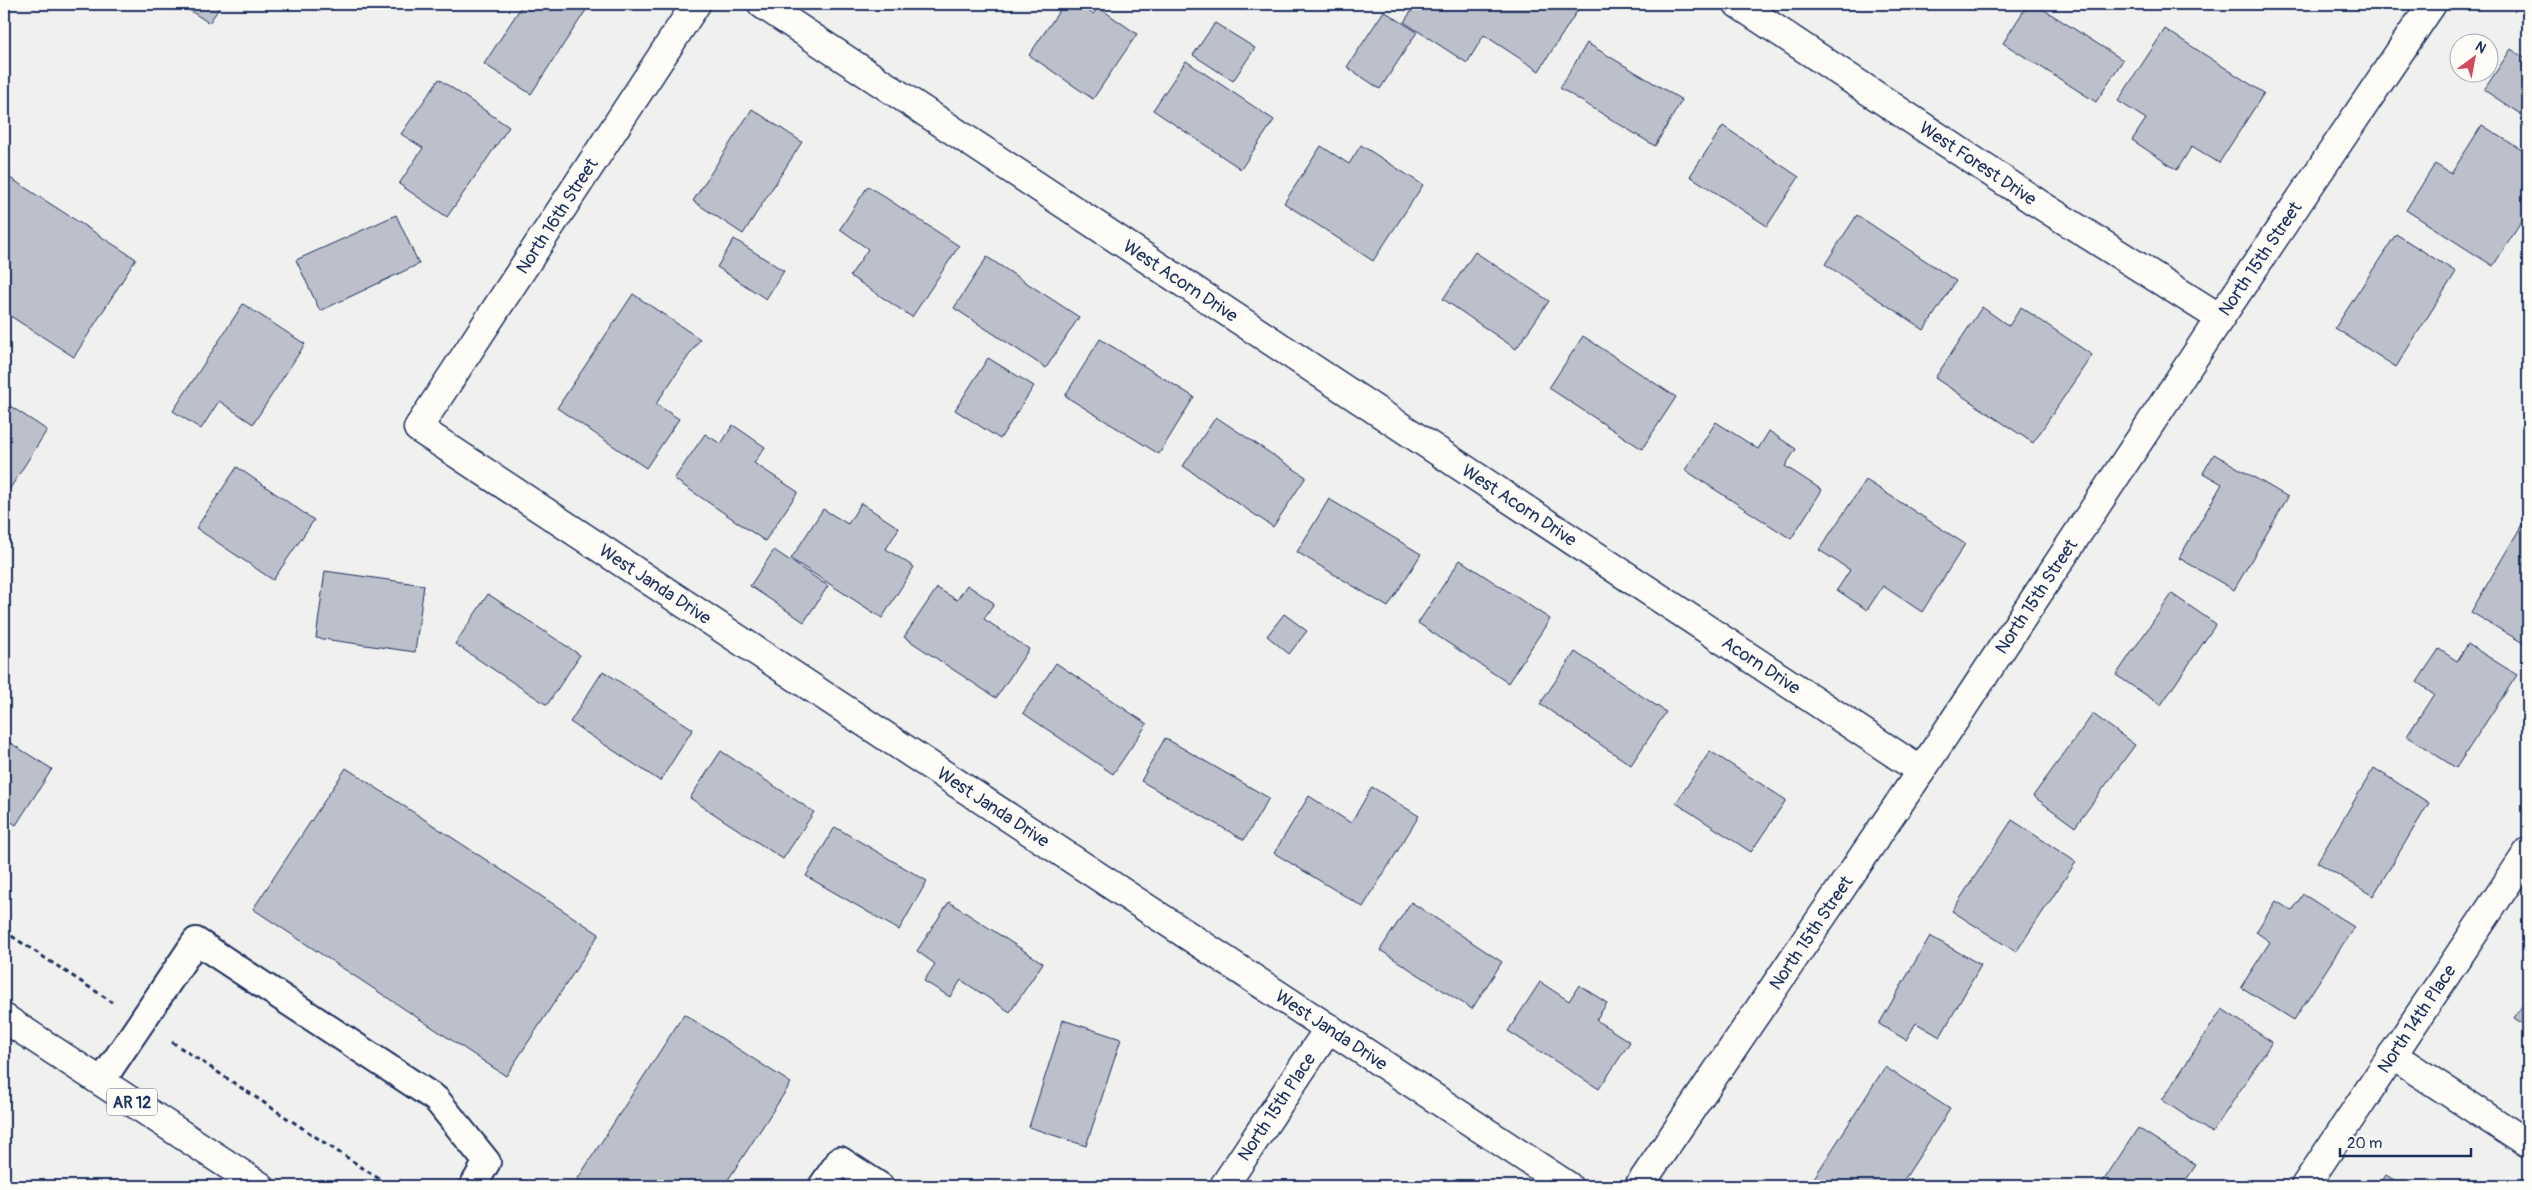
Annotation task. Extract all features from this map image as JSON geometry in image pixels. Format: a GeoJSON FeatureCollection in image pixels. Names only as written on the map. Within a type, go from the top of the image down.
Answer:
{"type":"FeatureCollection","features":[{"type":"Feature","properties":{"kind":"main road","name":"North 16th Street"},"geometry":{"type":"LineString","coordinates":[[418,428],[696,4]]}},
{"type":"Feature","properties":{"kind":"main road","name":"West Acorn Drive"},"geometry":{"type":"LineString","coordinates":[[762,4],[1602,558]]}},
{"type":"Feature","properties":{"kind":"main road","name":"West Forest Drive"},"geometry":{"type":"LineString","coordinates":[[1738,4],[2036,202],[2220,318]]}},
{"type":"Feature","properties":{"kind":"main road","name":"North 15th Street"},"geometry":{"type":"LineString","coordinates":[[1639,1186],[1921,771],[2220,318],[2432,4]]}},
{"type":"Feature","properties":{"kind":"main road","name":"West Janda Drive"},"geometry":{"type":"LineString","coordinates":[[418,428],[1568,1186]]}},
{"type":"Feature","properties":{"kind":"main road","name":"Acorn Drive"},"geometry":{"type":"LineString","coordinates":[[1602,558],[1921,771]]}},
{"type":"Feature","properties":{"kind":"main road","name":"North 14th Place"},"geometry":{"type":"LineString","coordinates":[[2305,1186],[2528,852]]}},
{"type":"Feature","properties":{"kind":"main road","name":"AR 12"},"geometry":{"type":"LineString","coordinates":[[4,1018],[260,1186]]}},
{"type":"Feature","properties":{"kind":"main road","name":"North 15th Place"},"geometry":{"type":"LineString","coordinates":[[1224,1186],[1329,1028]]}},
{"type":"Feature","properties":{"kind":"main road"},"geometry":{"type":"LineString","coordinates":[[2392,1055],[2528,1144]]}},
{"type":"Feature","properties":{"kind":"lane"},"geometry":{"type":"LineString","coordinates":[[101,1082],[196,941],[436,1099],[488,1162],[472,1186]]}},
{"type":"Feature","properties":{"kind":"lane"},"geometry":{"type":"LineString","coordinates":[[822,1186],[840,1160],[880,1186]]}},
{"type":"Feature","properties":{"kind":"path"},"geometry":{"type":"LineString","coordinates":[[4,931],[390,1186]]}},
{"type":"Feature","properties":{"kind":"building"},"geometry":{"type":"Polygon","coordinates":[[[180,4],[222,4],[209,23],[180,4]]]}},
{"type":"Feature","properties":{"kind":"building"},"geometry":{"type":"Polygon","coordinates":[[[523,4],[590,4],[531,94],[484,64],[523,4]]]}},
{"type":"Feature","properties":{"kind":"building"},"geometry":{"type":"Polygon","coordinates":[[[1064,4],[1078,4],[1093,14],[1098,7],[1137,34],[1093,99],[1029,55],[1064,4]]]}},
{"type":"Feature","properties":{"kind":"building"},"geometry":{"type":"Polygon","coordinates":[[[1416,4],[1536,4],[1545,10],[1549,4],[1571,4],[1579,8],[1539,71],[1484,35],[1467,63],[1404,22],[1416,4]]]}},
{"type":"Feature","properties":{"kind":"building"},"geometry":{"type":"Polygon","coordinates":[[[2028,4],[2035,4],[2123,60],[2096,102],[2003,43],[2028,4]]]}},
{"type":"Feature","properties":{"kind":"building"},"geometry":{"type":"Polygon","coordinates":[[[1384,11],[1417,32],[1380,89],[1347,67],[1384,11]]]}},
{"type":"Feature","properties":{"kind":"building"},"geometry":{"type":"Polygon","coordinates":[[[1215,23],[1255,48],[1233,81],[1193,55],[1215,23]]]}},
{"type":"Feature","properties":{"kind":"building"},"geometry":{"type":"Polygon","coordinates":[[[2165,29],[2264,93],[2219,163],[2192,146],[2177,170],[2132,140],[2146,119],[2118,101],[2165,29]]]}},
{"type":"Feature","properties":{"kind":"building"},"geometry":{"type":"Polygon","coordinates":[[[1587,43],[1682,100],[1655,146],[1560,88],[1587,43]]]}},
{"type":"Feature","properties":{"kind":"building"},"geometry":{"type":"Polygon","coordinates":[[[2511,49],[2526,59],[2528,56],[2528,119],[2484,90],[2489,82],[2500,82],[2500,66],[2511,49]]]}},
{"type":"Feature","properties":{"kind":"building"},"geometry":{"type":"Polygon","coordinates":[[[1186,61],[1274,120],[1241,169],[1153,110],[1186,61]]]}},
{"type":"Feature","properties":{"kind":"building"},"geometry":{"type":"Polygon","coordinates":[[[439,79],[509,127],[447,217],[399,184],[423,148],[401,134],[439,79]]]}},
{"type":"Feature","properties":{"kind":"building"},"geometry":{"type":"Polygon","coordinates":[[[752,109],[802,142],[743,234],[693,201],[752,109]]]}},
{"type":"Feature","properties":{"kind":"building"},"geometry":{"type":"Polygon","coordinates":[[[2482,125],[2528,154],[2526,176],[2528,178],[2528,226],[2522,221],[2493,266],[2406,210],[2435,164],[2451,174],[2482,125]]]}},
{"type":"Feature","properties":{"kind":"building"},"geometry":{"type":"Polygon","coordinates":[[[1723,126],[1799,177],[1767,226],[1690,176],[1723,126]]]}},
{"type":"Feature","properties":{"kind":"building"},"geometry":{"type":"Polygon","coordinates":[[[1361,145],[1423,185],[1373,261],[1284,203],[1321,146],[1349,164],[1361,145]]]}},
{"type":"Feature","properties":{"kind":"building"},"geometry":{"type":"Polygon","coordinates":[[[4,174],[136,259],[74,357],[4,312],[4,174]]]}},
{"type":"Feature","properties":{"kind":"building"},"geometry":{"type":"Polygon","coordinates":[[[868,186],[959,246],[912,317],[850,276],[868,249],[840,229],[868,186]]]}},
{"type":"Feature","properties":{"kind":"building"},"geometry":{"type":"Polygon","coordinates":[[[396,215],[419,264],[320,311],[296,260],[396,215]]]}},
{"type":"Feature","properties":{"kind":"building"},"geometry":{"type":"Polygon","coordinates":[[[1857,215],[1956,281],[1924,330],[1825,264],[1857,215]]]}},
{"type":"Feature","properties":{"kind":"building"},"geometry":{"type":"Polygon","coordinates":[[[2396,234],[2456,272],[2396,367],[2335,328],[2396,234]]]}},
{"type":"Feature","properties":{"kind":"building"},"geometry":{"type":"Polygon","coordinates":[[[734,239],[784,271],[766,299],[717,267],[734,239]]]}},
{"type":"Feature","properties":{"kind":"building"},"geometry":{"type":"Polygon","coordinates":[[[1475,252],[1549,301],[1516,349],[1443,299],[1475,252]]]}},
{"type":"Feature","properties":{"kind":"building"},"geometry":{"type":"Polygon","coordinates":[[[987,257],[1079,317],[1046,368],[954,308],[987,257]]]}},
{"type":"Feature","properties":{"kind":"building"},"geometry":{"type":"Polygon","coordinates":[[[633,294],[700,339],[656,404],[679,419],[646,468],[557,408],[633,294]]]}},
{"type":"Feature","properties":{"kind":"building"},"geometry":{"type":"Polygon","coordinates":[[[243,304],[305,344],[253,424],[219,401],[201,429],[173,411],[243,304]]]}},
{"type":"Feature","properties":{"kind":"building"},"geometry":{"type":"Polygon","coordinates":[[[1982,307],[2009,326],[2021,307],[2092,355],[2033,443],[1935,378],[1982,307]]]}},
{"type":"Feature","properties":{"kind":"building"},"geometry":{"type":"Polygon","coordinates":[[[1583,336],[1676,397],[1642,449],[1549,388],[1583,336]]]}},
{"type":"Feature","properties":{"kind":"building"},"geometry":{"type":"Polygon","coordinates":[[[1100,339],[1194,397],[1159,454],[1065,396],[1100,339]]]}},
{"type":"Feature","properties":{"kind":"building"},"geometry":{"type":"Polygon","coordinates":[[[988,358],[1034,386],[1000,439],[955,410],[988,358]]]}},
{"type":"Feature","properties":{"kind":"building"},"geometry":{"type":"Polygon","coordinates":[[[4,402],[47,430],[4,498],[4,402]]]}},
{"type":"Feature","properties":{"kind":"building"},"geometry":{"type":"Polygon","coordinates":[[[1216,417],[1306,477],[1273,527],[1183,466],[1216,417]]]}},
{"type":"Feature","properties":{"kind":"building"},"geometry":{"type":"Polygon","coordinates":[[[1716,422],[1758,449],[1769,431],[1796,449],[1785,466],[1822,490],[1791,539],[1685,470],[1716,422]]]}},
{"type":"Feature","properties":{"kind":"building"},"geometry":{"type":"Polygon","coordinates":[[[733,425],[765,447],[754,463],[798,492],[765,541],[674,479],[705,434],[721,444],[733,425]]]}},
{"type":"Feature","properties":{"kind":"building"},"geometry":{"type":"Polygon","coordinates":[[[2214,454],[2288,497],[2234,590],[2179,558],[2222,484],[2203,473],[2214,454]]]}},
{"type":"Feature","properties":{"kind":"building"},"geometry":{"type":"Polygon","coordinates":[[[237,467],[314,520],[273,580],[196,528],[237,467]]]}},
{"type":"Feature","properties":{"kind":"building"},"geometry":{"type":"Polygon","coordinates":[[[1866,480],[1965,544],[1922,612],[1883,586],[1867,610],[1837,590],[1850,570],[1819,550],[1866,480]]]}},
{"type":"Feature","properties":{"kind":"building"},"geometry":{"type":"Polygon","coordinates":[[[1329,499],[1421,554],[1388,607],[1297,552],[1329,499]]]}},
{"type":"Feature","properties":{"kind":"building"},"geometry":{"type":"Polygon","coordinates":[[[861,503],[899,528],[886,549],[914,567],[882,618],[791,559],[823,509],[848,524],[861,503]]]}},
{"type":"Feature","properties":{"kind":"building"},"geometry":{"type":"Polygon","coordinates":[[[2528,517],[2528,646],[2471,612],[2528,517]]]}},
{"type":"Feature","properties":{"kind":"building"},"geometry":{"type":"Polygon","coordinates":[[[774,550],[828,586],[804,622],[750,586],[774,550]]]}},
{"type":"Feature","properties":{"kind":"building"},"geometry":{"type":"Polygon","coordinates":[[[1460,560],[1550,619],[1508,683],[1418,623],[1460,560]]]}},
{"type":"Feature","properties":{"kind":"building"},"geometry":{"type":"Polygon","coordinates":[[[325,571],[424,585],[415,652],[316,638],[325,571]]]}},
{"type":"Feature","properties":{"kind":"building"},"geometry":{"type":"Polygon","coordinates":[[[967,585],[994,603],[984,619],[1029,649],[996,698],[904,637],[937,588],[957,600],[967,585]]]}},
{"type":"Feature","properties":{"kind":"building"},"geometry":{"type":"Polygon","coordinates":[[[488,594],[580,655],[547,705],[455,644],[488,594]]]}},
{"type":"Feature","properties":{"kind":"building"},"geometry":{"type":"Polygon","coordinates":[[[2172,594],[2216,624],[2161,705],[2116,675],[2172,594]]]}},
{"type":"Feature","properties":{"kind":"building"},"geometry":{"type":"Polygon","coordinates":[[[1284,614],[1307,631],[1289,654],[1267,636],[1284,614]]]}},
{"type":"Feature","properties":{"kind":"building"},"geometry":{"type":"Polygon","coordinates":[[[2468,644],[2517,675],[2456,768],[2407,736],[2434,694],[2417,682],[2439,649],[2457,661],[2468,644]]]}},
{"type":"Feature","properties":{"kind":"building"},"geometry":{"type":"Polygon","coordinates":[[[1575,652],[1666,712],[1631,765],[1540,704],[1575,652]]]}},
{"type":"Feature","properties":{"kind":"building"},"geometry":{"type":"Polygon","coordinates":[[[1056,663],[1147,724],[1113,774],[1023,713],[1056,663]]]}},
{"type":"Feature","properties":{"kind":"building"},"geometry":{"type":"Polygon","coordinates":[[[603,671],[693,729],[660,781],[570,722],[603,671]]]}},
{"type":"Feature","properties":{"kind":"building"},"geometry":{"type":"Polygon","coordinates":[[[2093,714],[2135,745],[2075,827],[2033,796],[2093,714]]]}},
{"type":"Feature","properties":{"kind":"building"},"geometry":{"type":"Polygon","coordinates":[[[1165,738],[1269,798],[1244,840],[1141,781],[1165,738]]]}},
{"type":"Feature","properties":{"kind":"building"},"geometry":{"type":"Polygon","coordinates":[[[4,739],[52,769],[16,825],[4,817],[4,739]]]}},
{"type":"Feature","properties":{"kind":"building"},"geometry":{"type":"Polygon","coordinates":[[[721,751],[814,812],[783,859],[690,798],[721,751]]]}},
{"type":"Feature","properties":{"kind":"building"},"geometry":{"type":"Polygon","coordinates":[[[1710,751],[1786,800],[1751,852],[1676,803],[1710,751]]]}},
{"type":"Feature","properties":{"kind":"building"},"geometry":{"type":"Polygon","coordinates":[[[346,768],[599,934],[506,1076],[253,909],[346,768]]]}},
{"type":"Feature","properties":{"kind":"building"},"geometry":{"type":"Polygon","coordinates":[[[2374,768],[2429,803],[2373,896],[2317,862],[2374,768]]]}},
{"type":"Feature","properties":{"kind":"building"},"geometry":{"type":"Polygon","coordinates":[[[1372,787],[1419,816],[1363,907],[1274,853],[1309,796],[1351,823],[1372,787]]]}},
{"type":"Feature","properties":{"kind":"building"},"geometry":{"type":"Polygon","coordinates":[[[2012,820],[2076,862],[2016,952],[1952,911],[2012,820]]]}},
{"type":"Feature","properties":{"kind":"building"},"geometry":{"type":"Polygon","coordinates":[[[835,827],[927,881],[899,930],[806,876],[835,827]]]}},
{"type":"Feature","properties":{"kind":"building"},"geometry":{"type":"Polygon","coordinates":[[[2303,894],[2354,927],[2294,1020],[2241,987],[2270,942],[2256,932],[2276,901],[2292,911],[2303,894]]]}},
{"type":"Feature","properties":{"kind":"building"},"geometry":{"type":"Polygon","coordinates":[[[949,902],[1043,963],[1010,1012],[961,980],[950,997],[924,981],[935,964],[917,951],[949,902]]]}},
{"type":"Feature","properties":{"kind":"building"},"geometry":{"type":"Polygon","coordinates":[[[1411,902],[1502,962],[1472,1009],[1380,950],[1411,902]]]}},
{"type":"Feature","properties":{"kind":"building"},"geometry":{"type":"Polygon","coordinates":[[[1930,936],[1981,965],[1940,1037],[1916,1023],[1906,1040],[1879,1024],[1930,936]]]}},
{"type":"Feature","properties":{"kind":"building"},"geometry":{"type":"Polygon","coordinates":[[[1540,982],[1569,1001],[1579,985],[1607,1003],[1596,1020],[1630,1042],[1599,1089],[1508,1031],[1540,982]]]}},
{"type":"Feature","properties":{"kind":"building"},"geometry":{"type":"Polygon","coordinates":[[[2528,997],[2528,1027],[2514,1018],[2528,997]]]}},
{"type":"Feature","properties":{"kind":"building"},"geometry":{"type":"Polygon","coordinates":[[[2222,1009],[2272,1042],[2212,1133],[2162,1100],[2222,1009]]]}},
{"type":"Feature","properties":{"kind":"building"},"geometry":{"type":"Polygon","coordinates":[[[684,1014],[791,1083],[724,1186],[573,1186],[684,1014]]]}},
{"type":"Feature","properties":{"kind":"building"},"geometry":{"type":"Polygon","coordinates":[[[1063,1020],[1121,1039],[1086,1146],[1029,1127],[1063,1020]]]}},
{"type":"Feature","properties":{"kind":"building"},"geometry":{"type":"Polygon","coordinates":[[[1885,1067],[1950,1109],[1900,1186],[1809,1186],[1885,1067]]]}},
{"type":"Feature","properties":{"kind":"building"},"geometry":{"type":"Polygon","coordinates":[[[2138,1128],[2196,1165],[2182,1186],[2100,1186],[2138,1128]]]}},
{"type":"Feature","properties":{"kind":"building"},"geometry":{"type":"Polygon","coordinates":[[[2386,1175],[2404,1186],[2379,1186],[2386,1175]]]}}]}
